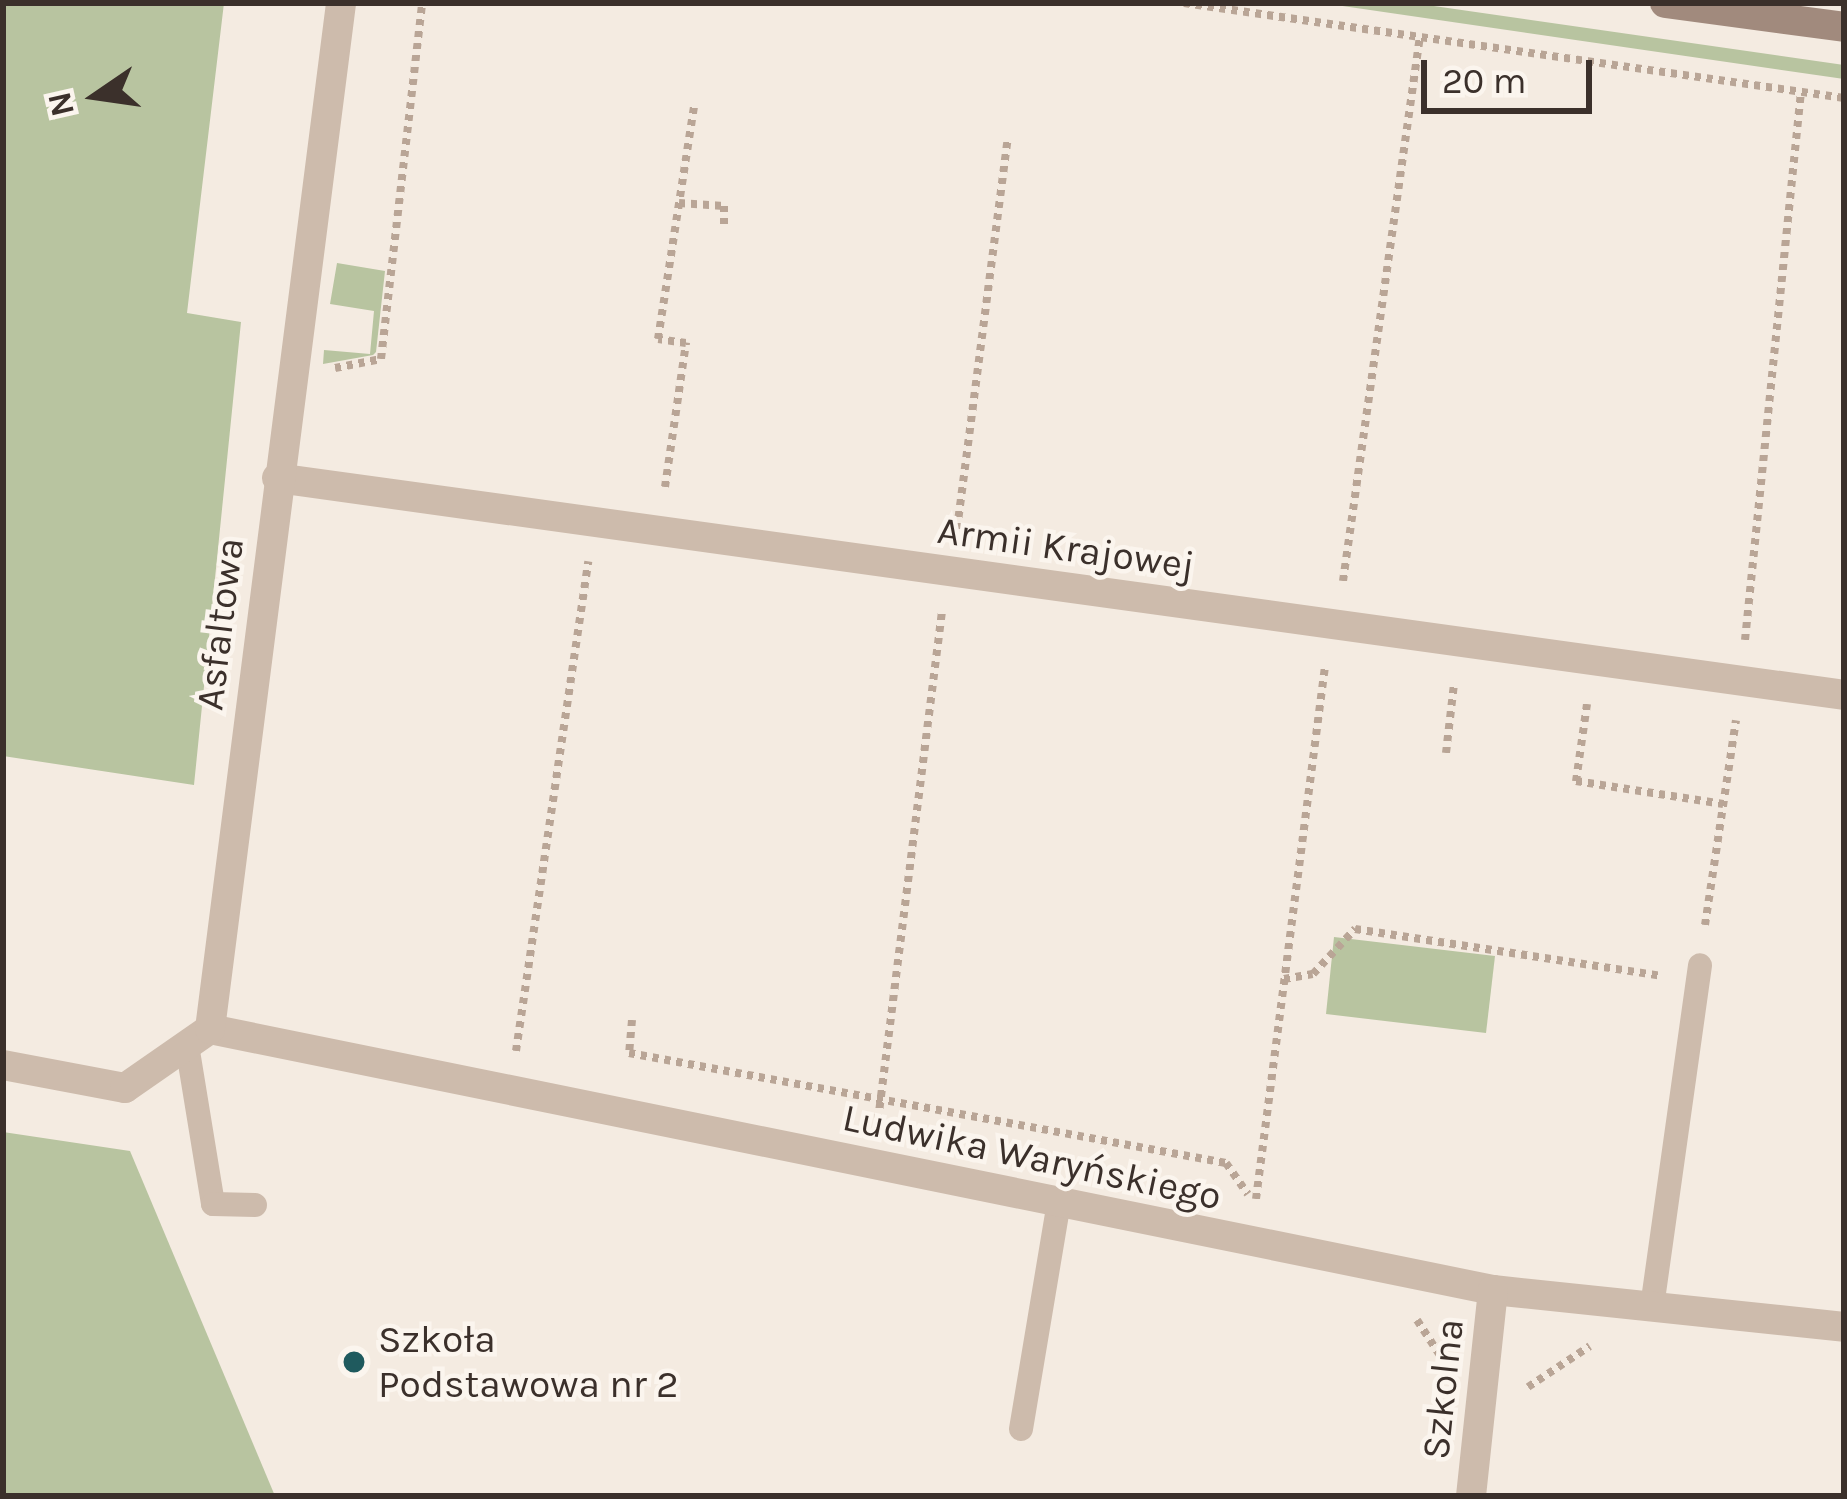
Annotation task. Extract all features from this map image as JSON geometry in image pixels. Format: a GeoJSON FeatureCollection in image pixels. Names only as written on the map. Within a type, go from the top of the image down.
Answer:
{"type":"FeatureCollection","features":[{"type":"Feature","properties":{"kind":"street","name":"Asfaltowa"},"geometry":{"type":"LineString","coordinates":[[198,1037],[341,3]]}},
{"type":"Feature","properties":{"kind":"street"},"geometry":{"type":"LineString","coordinates":[[1665,3],[1844,27]]}},
{"type":"Feature","properties":{"kind":"street","name":"Armii Krajowej"},"geometry":{"type":"LineString","coordinates":[[277,478],[1844,695]]}},
{"type":"Feature","properties":{"kind":"street"},"geometry":{"type":"LineString","coordinates":[[3,1065],[125,1088],[198,1037]]}},
{"type":"Feature","properties":{"kind":"street","name":"Ludwika Waryńskiego"},"geometry":{"type":"LineString","coordinates":[[198,1037],[1493,1290],[1844,1327]]}},
{"type":"Feature","properties":{"kind":"street","name":"Szkolna"},"geometry":{"type":"LineString","coordinates":[[1471,1496],[1493,1290]]}},
{"type":"Feature","properties":{"kind":"lane"},"geometry":{"type":"LineString","coordinates":[[1652,1307],[1698,973]]}},
{"type":"Feature","properties":{"kind":"lane"},"geometry":{"type":"LineString","coordinates":[[198,1037],[213,1204],[255,1205]]}},
{"type":"Feature","properties":{"kind":"lane"},"geometry":{"type":"LineString","coordinates":[[1022,1429],[1059,1202]]}},
{"type":"Feature","properties":{"kind":"path"},"geometry":{"type":"LineString","coordinates":[[381,359],[422,3]]}},
{"type":"Feature","properties":{"kind":"path"},"geometry":{"type":"LineString","coordinates":[[1184,3],[1844,98]]}},
{"type":"Feature","properties":{"kind":"path"},"geometry":{"type":"LineString","coordinates":[[1366,590],[1342,586],[1420,36]]}},
{"type":"Feature","properties":{"kind":"path"},"geometry":{"type":"LineString","coordinates":[[1285,979],[1313,974],[1355,929],[1698,973],[1742,681],[1801,92]]}},
{"type":"Feature","properties":{"kind":"path"},"geometry":{"type":"LineString","coordinates":[[665,487],[686,343],[658,339],[694,107]]}},
{"type":"Feature","properties":{"kind":"path"},"geometry":{"type":"LineString","coordinates":[[956,530],[1008,137]]}},
{"type":"Feature","properties":{"kind":"path"},"geometry":{"type":"LineString","coordinates":[[679,203],[724,206],[724,228]]}},
{"type":"Feature","properties":{"kind":"path"},"geometry":{"type":"LineString","coordinates":[[515,1058],[591,540]]}},
{"type":"Feature","properties":{"kind":"path"},"geometry":{"type":"LineString","coordinates":[[853,1129],[876,1133],[945,590]]}},
{"type":"Feature","properties":{"kind":"path"},"geometry":{"type":"LineString","coordinates":[[1721,643],[1764,650]]}},
{"type":"Feature","properties":{"kind":"path"},"geometry":{"type":"LineString","coordinates":[[1256,1205],[1328,646]]}},
{"type":"Feature","properties":{"kind":"path"},"geometry":{"type":"LineString","coordinates":[[1446,753],[1457,664]]}},
{"type":"Feature","properties":{"kind":"path"},"geometry":{"type":"LineString","coordinates":[[1590,684],[1576,781],[1723,804]]}},
{"type":"Feature","properties":{"kind":"path"},"geometry":{"type":"LineString","coordinates":[[632,1020],[629,1053],[1226,1163],[1256,1205]]}},
{"type":"Feature","properties":{"kind":"path"},"geometry":{"type":"LineString","coordinates":[[493,1054],[537,1063]]}},
{"type":"Feature","properties":{"kind":"path"},"geometry":{"type":"LineString","coordinates":[[1233,1208],[1256,1205]]}},
{"type":"Feature","properties":{"kind":"green space"},"geometry":{"type":"Polygon","coordinates":[[[3,3],[224,3],[187,313],[241,322],[194,785],[3,756],[3,3]]]}},
{"type":"Feature","properties":{"kind":"green space"},"geometry":{"type":"Polygon","coordinates":[[[1322,3],[1413,3],[1844,65],[1844,79],[1322,3]]]}},
{"type":"Feature","properties":{"kind":"green space"},"geometry":{"type":"Polygon","coordinates":[[[337,263],[385,271],[376,352],[373,355],[323,364],[324,350],[370,354],[374,311],[330,304],[337,263]]]}},
{"type":"Feature","properties":{"kind":"green space"},"geometry":{"type":"Polygon","coordinates":[[[1334,937],[1495,956],[1486,1033],[1326,1014],[1334,937]]]}},
{"type":"Feature","properties":{"kind":"green space"},"geometry":{"type":"Polygon","coordinates":[[[3,1132],[130,1151],[275,1496],[3,1496],[3,1132]]]}},
{"type":"Feature","properties":{"kind":"place","name":"Szkoła Podstawowa nr 2"},"geometry":{"type":"Point","coordinates":[354,1362]}}]}
